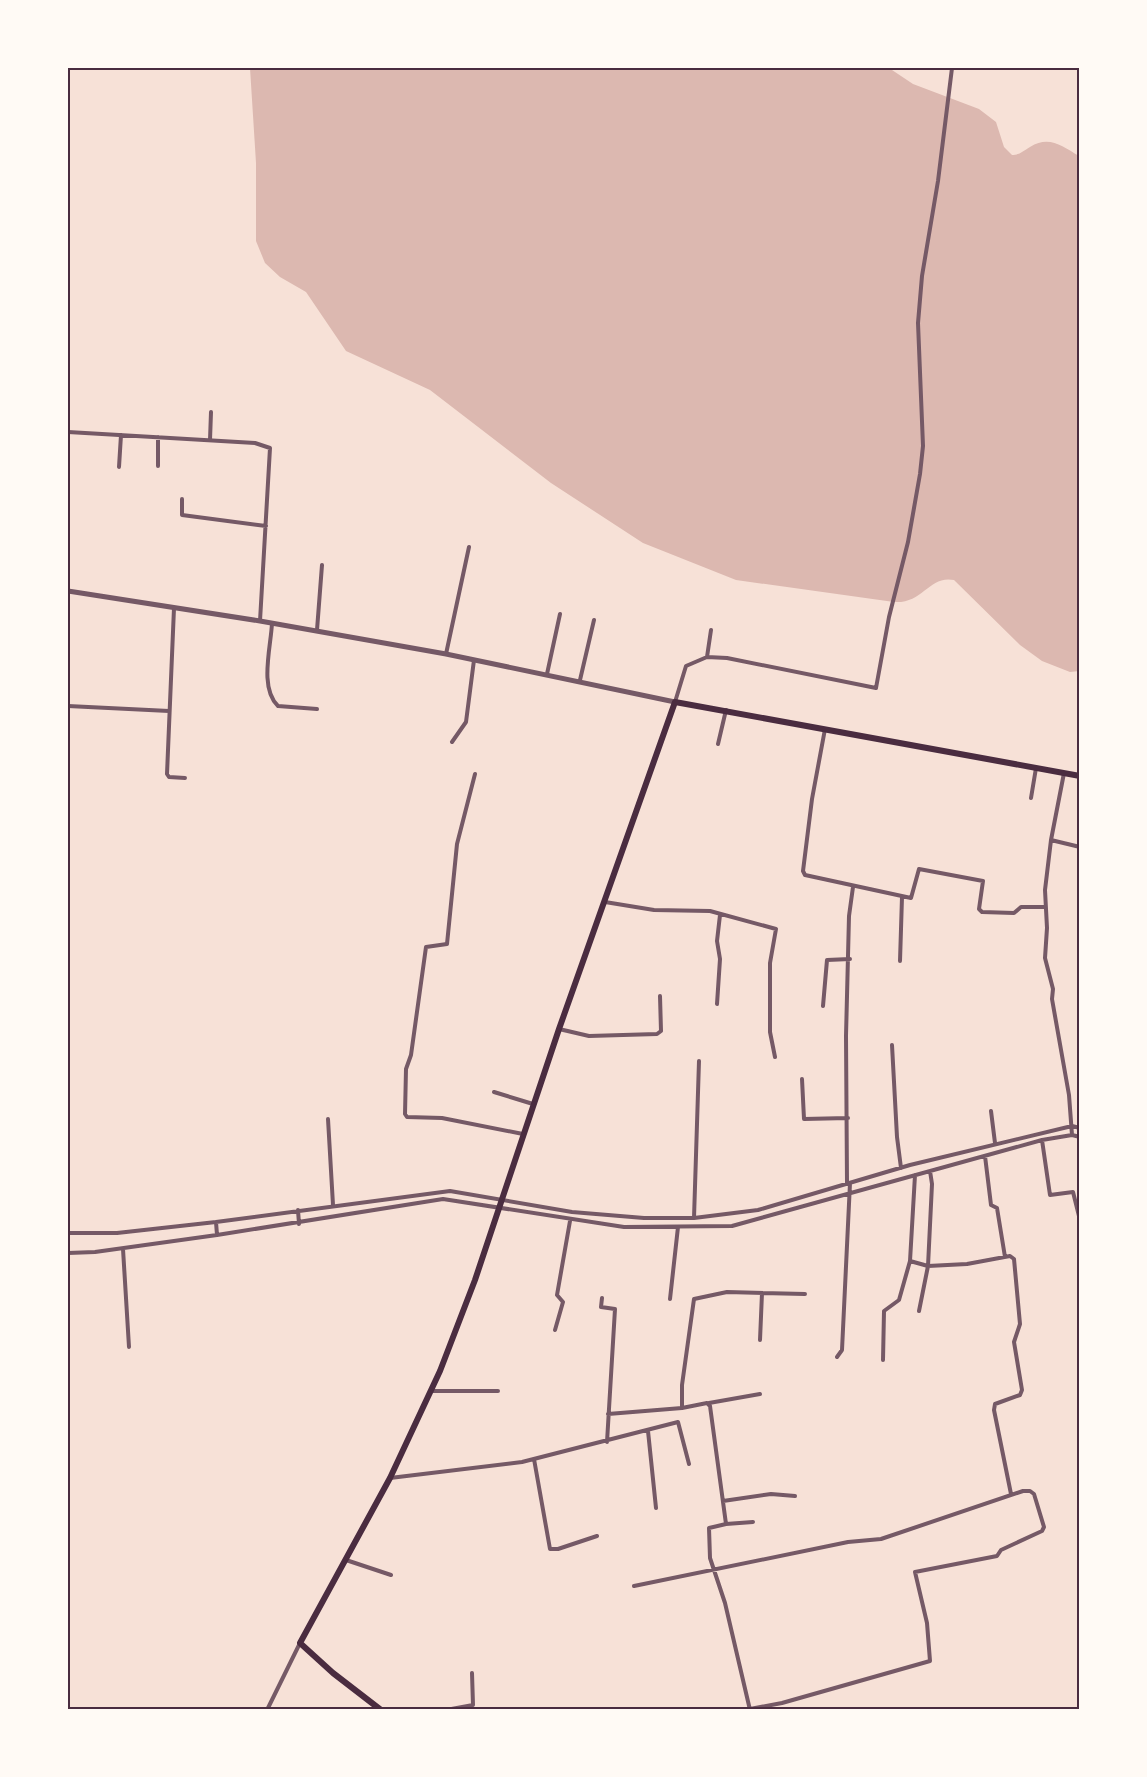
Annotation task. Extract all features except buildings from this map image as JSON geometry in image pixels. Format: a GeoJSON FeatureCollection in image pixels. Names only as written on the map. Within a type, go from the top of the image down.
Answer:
{"type":"FeatureCollection","features":[{"type":"Feature","properties":{"kind":"main road"},"geometry":{"type":"LineString","coordinates":[[381,1710],[300,1643],[390,1478],[431,1391],[499,1209],[559,1029],[675,702],[726,709],[1080,776]]}},
{"type":"Feature","properties":{"kind":"street"},"geometry":{"type":"LineString","coordinates":[[68,591],[317,630],[580,680],[675,702],[686,666],[707,657],[727,658],[876,687],[921,474],[923,446],[918,323],[922,276],[938,181],[952,68]]}},
{"type":"Feature","properties":{"kind":"street"},"geometry":{"type":"LineString","coordinates":[[210,440],[211,412]]}},
{"type":"Feature","properties":{"kind":"street"},"geometry":{"type":"LineString","coordinates":[[68,432],[262,444],[270,448],[260,621]]}},
{"type":"Feature","properties":{"kind":"street"},"geometry":{"type":"LineString","coordinates":[[119,467],[121,435]]}},
{"type":"Feature","properties":{"kind":"street"},"geometry":{"type":"LineString","coordinates":[[158,437],[158,466]]}},
{"type":"Feature","properties":{"kind":"street"},"geometry":{"type":"LineString","coordinates":[[182,499],[182,515],[266,526]]}},
{"type":"Feature","properties":{"kind":"street"},"geometry":{"type":"LineString","coordinates":[[446,654],[469,547]]}},
{"type":"Feature","properties":{"kind":"street"},"geometry":{"type":"LineString","coordinates":[[317,630],[322,565]]}},
{"type":"Feature","properties":{"kind":"street"},"geometry":{"type":"LineString","coordinates":[[174,608],[167,775],[185,778]]}},
{"type":"Feature","properties":{"kind":"street"},"geometry":{"type":"LineString","coordinates":[[547,674],[560,614]]}},
{"type":"Feature","properties":{"kind":"street"},"geometry":{"type":"LineString","coordinates":[[580,680],[594,620]]}},
{"type":"Feature","properties":{"kind":"street"},"geometry":{"type":"LineString","coordinates":[[272,623],[268,683],[271,699],[278,706],[317,709]]}},
{"type":"Feature","properties":{"kind":"street"},"geometry":{"type":"LineString","coordinates":[[707,657],[711,630]]}},
{"type":"Feature","properties":{"kind":"street"},"geometry":{"type":"LineString","coordinates":[[452,742],[467,718],[474,659]]}},
{"type":"Feature","properties":{"kind":"street"},"geometry":{"type":"LineString","coordinates":[[68,706],[169,711]]}},
{"type":"Feature","properties":{"kind":"street"},"geometry":{"type":"LineString","coordinates":[[718,744],[726,709]]}},
{"type":"Feature","properties":{"kind":"street"},"geometry":{"type":"LineString","coordinates":[[825,728],[812,799],[803,873],[806,876],[902,897],[912,897],[919,868],[983,881],[979,909],[982,912],[1014,913],[1021,907],[1044,907]]}},
{"type":"Feature","properties":{"kind":"street"},"geometry":{"type":"LineString","coordinates":[[1031,798],[1036,767]]}},
{"type":"Feature","properties":{"kind":"street"},"geometry":{"type":"LineString","coordinates":[[1064,773],[1051,840],[1044,907],[1047,928],[1045,958],[1053,989],[1052,999],[1071,1107],[1072,1135]]}},
{"type":"Feature","properties":{"kind":"street"},"geometry":{"type":"LineString","coordinates":[[475,774],[458,844],[447,944],[426,947],[411,1055],[406,1069],[405,1114],[442,1118],[523,1134]]}},
{"type":"Feature","properties":{"kind":"street"},"geometry":{"type":"LineString","coordinates":[[1051,840],[1080,847]]}},
{"type":"Feature","properties":{"kind":"street"},"geometry":{"type":"LineString","coordinates":[[837,1357],[842,1350],[850,1193],[846,1036],[850,959],[849,916],[853,887]]}},
{"type":"Feature","properties":{"kind":"street"},"geometry":{"type":"LineString","coordinates":[[900,961],[902,897]]}},
{"type":"Feature","properties":{"kind":"street"},"geometry":{"type":"LineString","coordinates":[[604,902],[654,910],[710,912],[776,928],[770,963],[770,1032],[775,1057]]}},
{"type":"Feature","properties":{"kind":"street"},"geometry":{"type":"LineString","coordinates":[[717,1004],[720,915]]}},
{"type":"Feature","properties":{"kind":"street"},"geometry":{"type":"LineString","coordinates":[[823,1006],[826,960],[850,959]]}},
{"type":"Feature","properties":{"kind":"street"},"geometry":{"type":"LineString","coordinates":[[559,1029],[589,1036],[657,1034],[661,1031],[660,996]]}},
{"type":"Feature","properties":{"kind":"street"},"geometry":{"type":"LineString","coordinates":[[892,1045],[901,1168]]}},
{"type":"Feature","properties":{"kind":"street"},"geometry":{"type":"LineString","coordinates":[[694,1218],[699,1061]]}},
{"type":"Feature","properties":{"kind":"street"},"geometry":{"type":"LineString","coordinates":[[802,1078],[804,1119],[848,1118]]}},
{"type":"Feature","properties":{"kind":"street"},"geometry":{"type":"LineString","coordinates":[[494,1092],[533,1104]]}},
{"type":"Feature","properties":{"kind":"street"},"geometry":{"type":"LineString","coordinates":[[991,1111],[995,1143]]}},
{"type":"Feature","properties":{"kind":"street"},"geometry":{"type":"LineString","coordinates":[[328,1119],[333,1205]]}},
{"type":"Feature","properties":{"kind":"street"},"geometry":{"type":"LineString","coordinates":[[68,1253],[123,1249],[333,1205],[450,1191],[624,1222],[694,1218],[731,1221],[758,1210],[901,1168],[995,1143],[1072,1126],[1080,1128]]}},
{"type":"Feature","properties":{"kind":"street"},"geometry":{"type":"LineString","coordinates":[[68,1233],[217,1229],[299,1222],[443,1199],[472,1202],[570,1221],[624,1222],[678,1227],[731,1221],[850,1193],[1042,1140],[1072,1135],[1080,1137]]}},
{"type":"Feature","properties":{"kind":"street"},"geometry":{"type":"LineString","coordinates":[[1042,1140],[1050,1195],[1073,1192],[1080,1220]]}},
{"type":"Feature","properties":{"kind":"street"},"geometry":{"type":"LineString","coordinates":[[985,1156],[991,1204],[997,1208],[1005,1257]]}},
{"type":"Feature","properties":{"kind":"street"},"geometry":{"type":"LineString","coordinates":[[919,1311],[928,1266],[932,1184],[930,1171]]}},
{"type":"Feature","properties":{"kind":"street"},"geometry":{"type":"LineString","coordinates":[[883,1360],[884,1311],[899,1300],[910,1261],[915,1175]]}},
{"type":"Feature","properties":{"kind":"street"},"geometry":{"type":"LineString","coordinates":[[298,1212],[299,1222]]}},
{"type":"Feature","properties":{"kind":"street"},"geometry":{"type":"LineString","coordinates":[[555,1330],[563,1302],[557,1295],[570,1221]]}},
{"type":"Feature","properties":{"kind":"street"},"geometry":{"type":"LineString","coordinates":[[670,1299],[678,1227]]}},
{"type":"Feature","properties":{"kind":"street"},"geometry":{"type":"LineString","coordinates":[[123,1249],[129,1347]]}},
{"type":"Feature","properties":{"kind":"street"},"geometry":{"type":"LineString","coordinates":[[910,1261],[928,1266],[1005,1257],[1014,1259],[1020,1324],[1014,1342],[1022,1390],[1020,1395],[995,1404],[994,1410],[1011,1494]]}},
{"type":"Feature","properties":{"kind":"street"},"geometry":{"type":"LineString","coordinates":[[682,1408],[682,1385],[694,1299],[716,1293],[805,1294]]}},
{"type":"Feature","properties":{"kind":"street"},"geometry":{"type":"LineString","coordinates":[[760,1340],[762,1293]]}},
{"type":"Feature","properties":{"kind":"street"},"geometry":{"type":"LineString","coordinates":[[602,1298],[601,1306],[615,1309],[606,1442]]}},
{"type":"Feature","properties":{"kind":"street"},"geometry":{"type":"LineString","coordinates":[[431,1391],[498,1391]]}},
{"type":"Feature","properties":{"kind":"street"},"geometry":{"type":"LineString","coordinates":[[608,1414],[682,1408],[760,1394]]}},
{"type":"Feature","properties":{"kind":"street"},"geometry":{"type":"LineString","coordinates":[[709,1403],[726,1524]]}},
{"type":"Feature","properties":{"kind":"street"},"geometry":{"type":"LineString","coordinates":[[390,1478],[534,1459],[679,1422],[689,1464]]}},
{"type":"Feature","properties":{"kind":"street"},"geometry":{"type":"LineString","coordinates":[[648,1431],[656,1508]]}},
{"type":"Feature","properties":{"kind":"street"},"geometry":{"type":"LineString","coordinates":[[534,1459],[550,1549],[558,1549],[597,1536]]}},
{"type":"Feature","properties":{"kind":"street"},"geometry":{"type":"LineString","coordinates":[[634,1586],[714,1570],[848,1542],[881,1539],[1011,1494],[1030,1491],[1034,1494],[1044,1527],[1042,1531],[1001,1550],[997,1556],[915,1572],[927,1623],[930,1661],[782,1703],[750,1709],[725,1604],[714,1570],[710,1558],[709,1528],[753,1522]]}},
{"type":"Feature","properties":{"kind":"street"},"geometry":{"type":"LineString","coordinates":[[723,1501],[771,1494],[795,1496]]}},
{"type":"Feature","properties":{"kind":"street"},"geometry":{"type":"LineString","coordinates":[[345,1559],[391,1575]]}},
{"type":"Feature","properties":{"kind":"street"},"geometry":{"type":"LineString","coordinates":[[267,1710],[300,1643]]}},
{"type":"Feature","properties":{"kind":"street"},"geometry":{"type":"LineString","coordinates":[[446,1710],[473,1704],[472,1673]]}},
{"type":"Feature","properties":{"kind":"shaded area"},"geometry":{"type":"Polygon","coordinates":[[[250,68],[889,68],[913,84],[979,109],[996,122],[1004,147],[1012,155],[1019,154],[1037,144],[1049,142],[1079,156],[1079,671],[1070,672],[1042,661],[1020,645],[954,580],[938,582],[912,599],[894,602],[736,580],[643,543],[551,483],[430,390],[346,351],[306,292],[280,277],[265,263],[256,241],[256,163],[250,68]]]}}]}
